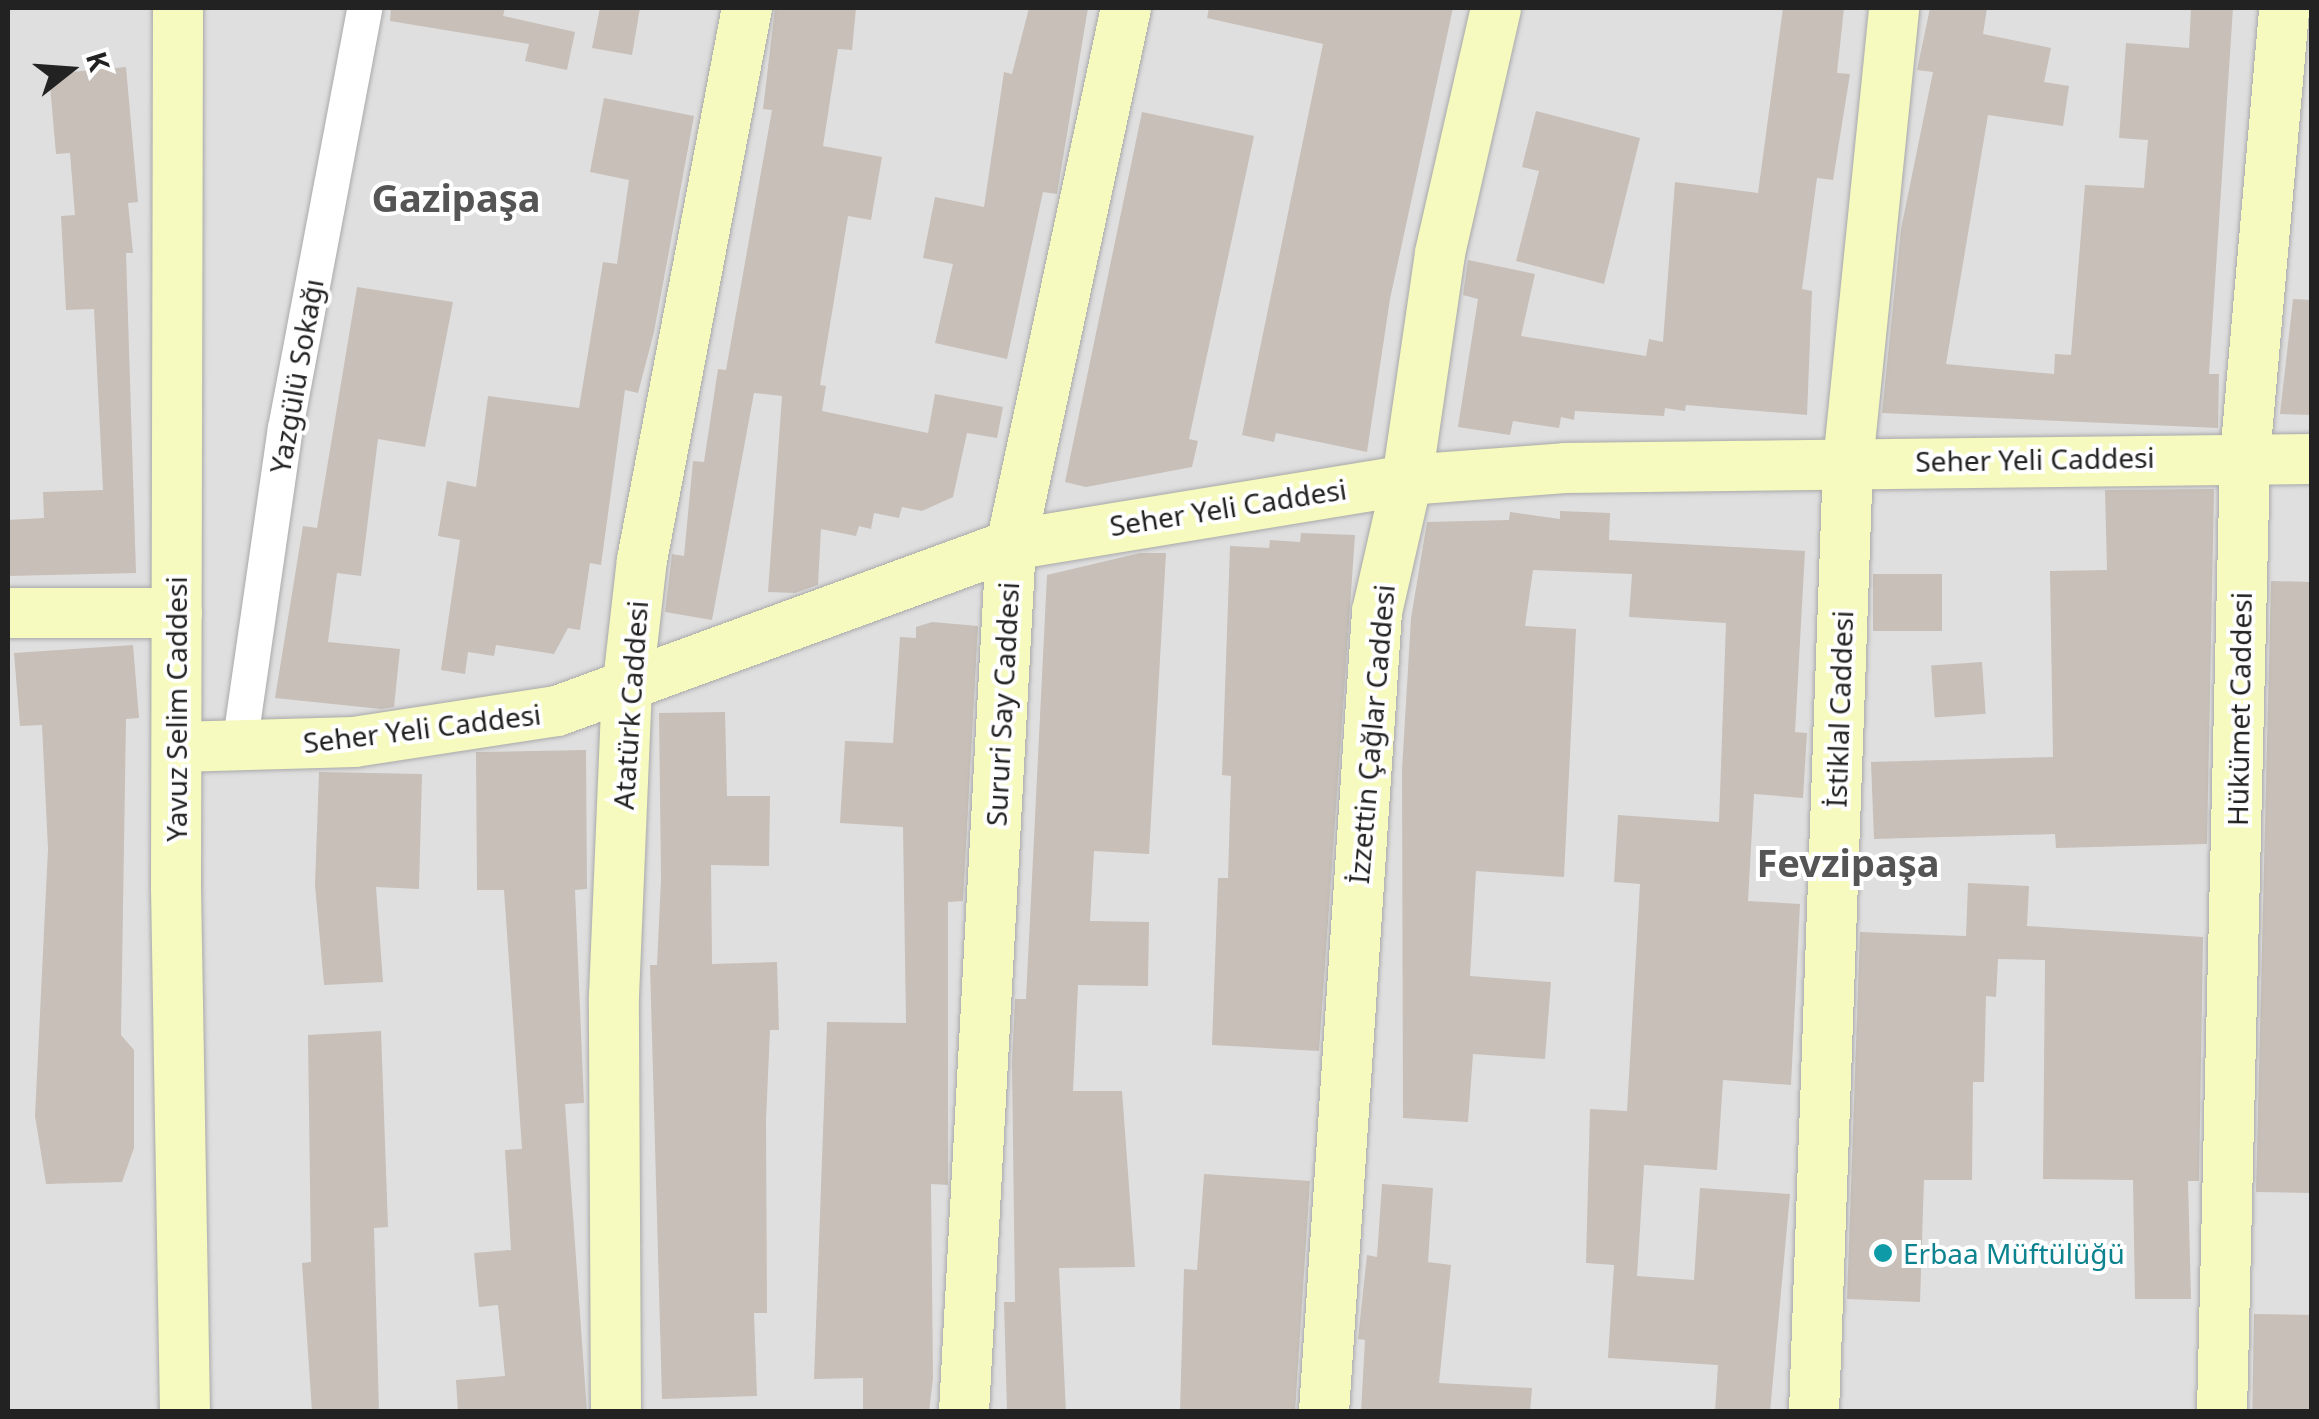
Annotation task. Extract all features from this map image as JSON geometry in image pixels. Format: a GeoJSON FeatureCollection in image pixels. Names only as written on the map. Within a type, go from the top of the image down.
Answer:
{"type":"FeatureCollection","features":[{"type":"Feature","properties":{"kind":"street","name":"Yavuz Selim Caddesi"},"geometry":{"type":"LineString","coordinates":[[178,8],[177,747],[185,1412]]}},
{"type":"Feature","properties":{"kind":"street","name":"Yazgülü Sokağı"},"geometry":{"type":"LineString","coordinates":[[239,746],[285,428],[364,8]]}},
{"type":"Feature","properties":{"kind":"street","name":"Atatürk Caddesi"},"geometry":{"type":"LineString","coordinates":[[616,1412],[614,996],[627,692],[642,560],[747,8]]}},
{"type":"Feature","properties":{"kind":"street","name":"Sururi Say Caddesi"},"geometry":{"type":"LineString","coordinates":[[964,1412],[1011,544],[1126,8]]}},
{"type":"Feature","properties":{"kind":"street","name":"İzzettin Çağlar Caddesi"},"geometry":{"type":"LineString","coordinates":[[1324,1412],[1378,612],[1407,480],[1440,252],[1496,8]]}},
{"type":"Feature","properties":{"kind":"street","name":"İstiklal Caddesi"},"geometry":{"type":"LineString","coordinates":[[1814,1412],[1848,463],[1894,8]]}},
{"type":"Feature","properties":{"kind":"street","name":"Hükümet Caddesi"},"geometry":{"type":"LineString","coordinates":[[2222,1412],[2245,457],[2284,8]]}},
{"type":"Feature","properties":{"kind":"street","name":"Seher Yeli Caddesi"},"geometry":{"type":"LineString","coordinates":[[177,747],[239,746],[499,723],[627,692],[1011,544],[1407,480],[1565,468],[2312,459]]}},
{"type":"Feature","properties":{"kind":"street"},"geometry":{"type":"LineString","coordinates":[[8,613],[177,613]]}},
{"type":"Feature","properties":{"kind":"shaded area"},"geometry":{"type":"Polygon","coordinates":[[[8,8],[2311,8],[2311,1411],[8,1411],[8,8]]]}},
{"type":"Feature","properties":{"kind":"building"},"geometry":{"type":"Polygon","coordinates":[[[391,8],[505,8],[503,16],[575,32],[567,70],[525,61],[529,44],[390,21],[391,8]]]}},
{"type":"Feature","properties":{"kind":"building"},"geometry":{"type":"Polygon","coordinates":[[[600,8],[640,8],[632,55],[592,48],[600,8]]]}},
{"type":"Feature","properties":{"kind":"building"},"geometry":{"type":"Polygon","coordinates":[[[775,8],[856,8],[852,50],[838,49],[823,146],[882,157],[871,220],[848,216],[820,385],[826,386],[822,411],[928,433],[935,394],[1003,407],[997,438],[967,433],[953,497],[922,511],[902,507],[899,518],[874,513],[871,529],[859,526],[856,536],[821,529],[818,585],[795,593],[768,592],[782,396],[754,393],[712,620],[665,612],[672,554],[684,556],[693,461],[704,462],[718,369],[726,370],[772,110],[763,109],[775,8]]]}},
{"type":"Feature","properties":{"kind":"building"},"geometry":{"type":"Polygon","coordinates":[[[1029,8],[1088,8],[1057,194],[1043,192],[1007,359],[935,343],[953,264],[923,258],[935,197],[984,207],[1004,72],[1012,74],[1029,8]]]}},
{"type":"Feature","properties":{"kind":"building"},"geometry":{"type":"Polygon","coordinates":[[[1209,8],[1453,8],[1390,299],[1367,452],[1276,433],[1274,442],[1242,435],[1323,44],[1207,18],[1209,8]]]}},
{"type":"Feature","properties":{"kind":"building"},"geometry":{"type":"Polygon","coordinates":[[[1783,8],[1844,8],[1837,73],[1850,74],[1833,180],[1817,178],[1802,289],[1812,291],[1807,415],[1686,405],[1685,411],[1665,408],[1664,416],[1575,411],[1574,420],[1561,417],[1559,428],[1513,421],[1510,435],[1458,427],[1478,299],[1463,295],[1468,260],[1535,274],[1521,336],[1646,356],[1649,339],[1663,342],[1675,182],[1758,193],[1783,8]]]}},
{"type":"Feature","properties":{"kind":"building"},"geometry":{"type":"Polygon","coordinates":[[[1930,8],[1987,8],[1983,34],[2051,48],[2044,82],[2069,86],[2063,126],[1988,115],[1946,364],[2054,374],[2055,354],[2071,355],[2085,185],[2144,188],[2148,140],[2119,138],[2126,43],[2189,48],[2191,8],[2233,8],[2209,374],[2219,374],[2218,428],[1882,413],[1901,229],[1933,72],[1917,70],[1930,8]]]}},
{"type":"Feature","properties":{"kind":"building"},"geometry":{"type":"Polygon","coordinates":[[[126,67],[138,202],[128,203],[133,253],[126,253],[136,573],[8,576],[8,520],[44,518],[43,492],[103,490],[94,309],[66,310],[61,216],[75,215],[70,153],[56,154],[49,74],[126,67]]]}},
{"type":"Feature","properties":{"kind":"building"},"geometry":{"type":"Polygon","coordinates":[[[604,98],[694,116],[654,332],[638,393],[625,390],[601,565],[590,563],[580,630],[568,628],[554,654],[496,645],[494,656],[468,652],[465,674],[441,670],[460,540],[438,536],[447,481],[476,487],[488,396],[579,408],[603,262],[617,264],[629,180],[590,172],[604,98]]]}},
{"type":"Feature","properties":{"kind":"building"},"geometry":{"type":"Polygon","coordinates":[[[1536,111],[1640,138],[1604,284],[1516,261],[1539,171],[1522,167],[1536,111]]]}},
{"type":"Feature","properties":{"kind":"building"},"geometry":{"type":"Polygon","coordinates":[[[1142,112],[1254,136],[1189,439],[1198,441],[1192,467],[1086,487],[1065,482],[1142,112]]]}},
{"type":"Feature","properties":{"kind":"building"},"geometry":{"type":"Polygon","coordinates":[[[357,287],[453,302],[425,447],[378,439],[361,576],[337,573],[328,642],[400,649],[394,707],[381,709],[275,698],[303,526],[317,528],[357,287]]]}},
{"type":"Feature","properties":{"kind":"building"},"geometry":{"type":"Polygon","coordinates":[[[2293,299],[2312,300],[2312,415],[2280,414],[2293,299]]]}},
{"type":"Feature","properties":{"kind":"building"},"geometry":{"type":"Polygon","coordinates":[[[2214,489],[2207,844],[2056,848],[2055,834],[1874,839],[1871,762],[2053,757],[2050,571],[2107,570],[2105,490],[2214,489]]]}},
{"type":"Feature","properties":{"kind":"building"},"geometry":{"type":"Polygon","coordinates":[[[1560,511],[1610,513],[1609,540],[1805,551],[1795,732],[1807,733],[1803,798],[1754,794],[1748,901],[1800,904],[1791,1085],[1723,1080],[1717,1170],[1644,1165],[1637,1276],[1694,1280],[1700,1188],[1790,1194],[1770,1412],[1715,1412],[1718,1365],[1608,1358],[1614,1265],[1586,1263],[1590,1109],[1627,1111],[1640,884],[1614,882],[1618,815],[1719,822],[1726,623],[1629,617],[1632,574],[1533,570],[1525,626],[1576,629],[1564,877],[1476,871],[1470,976],[1551,982],[1545,1059],[1473,1054],[1468,1122],[1403,1118],[1402,770],[1411,618],[1427,522],[1509,520],[1510,512],[1560,519],[1560,511]]]}},
{"type":"Feature","properties":{"kind":"building"},"geometry":{"type":"Polygon","coordinates":[[[1301,533],[1355,535],[1319,1051],[1212,1045],[1218,878],[1228,878],[1231,776],[1222,775],[1230,546],[1269,548],[1270,540],[1300,542],[1301,533]]]}},
{"type":"Feature","properties":{"kind":"building"},"geometry":{"type":"Polygon","coordinates":[[[1140,553],[1166,553],[1149,854],[1094,851],[1090,921],[1149,922],[1148,986],[1078,985],[1073,1091],[1122,1091],[1135,1267],[1059,1268],[1066,1412],[1007,1412],[1004,1302],[1015,1302],[1015,999],[1026,999],[1047,575],[1140,553]]]}},
{"type":"Feature","properties":{"kind":"building"},"geometry":{"type":"Polygon","coordinates":[[[1873,574],[1942,574],[1942,631],[1873,631],[1873,574]]]}},
{"type":"Feature","properties":{"kind":"building"},"geometry":{"type":"Polygon","coordinates":[[[2271,581],[2312,582],[2312,1193],[2256,1192],[2271,581]]]}},
{"type":"Feature","properties":{"kind":"building"},"geometry":{"type":"Polygon","coordinates":[[[932,622],[978,626],[963,901],[948,902],[948,1185],[931,1184],[933,1378],[929,1412],[863,1412],[863,1378],[814,1379],[827,1022],[906,1023],[903,827],[840,823],[845,741],[893,743],[900,637],[916,638],[916,627],[932,622]]]}},
{"type":"Feature","properties":{"kind":"building"},"geometry":{"type":"Polygon","coordinates":[[[133,645],[139,718],[126,719],[121,1035],[134,1050],[134,1148],[122,1182],[46,1184],[35,1116],[48,849],[42,725],[20,726],[14,653],[133,645]]]}},
{"type":"Feature","properties":{"kind":"building"},"geometry":{"type":"Polygon","coordinates":[[[1982,662],[1986,714],[1935,717],[1931,666],[1982,662]]]}},
{"type":"Feature","properties":{"kind":"building"},"geometry":{"type":"Polygon","coordinates":[[[725,712],[727,796],[770,796],[769,866],[711,865],[712,964],[777,962],[779,1030],[770,1030],[766,1120],[767,1313],[754,1313],[757,1396],[662,1399],[650,965],[657,965],[661,879],[659,713],[725,712]]]}},
{"type":"Feature","properties":{"kind":"building"},"geometry":{"type":"Polygon","coordinates":[[[586,750],[587,889],[575,890],[584,1103],[565,1104],[587,1412],[458,1412],[456,1380],[505,1376],[498,1305],[479,1307],[474,1253],[511,1250],[505,1150],[522,1149],[504,890],[477,890],[476,752],[586,750]]]}},
{"type":"Feature","properties":{"kind":"building"},"geometry":{"type":"Polygon","coordinates":[[[319,772],[422,774],[419,889],[376,887],[383,982],[324,985],[315,885],[319,772]]]}},
{"type":"Feature","properties":{"kind":"building"},"geometry":{"type":"Polygon","coordinates":[[[1968,883],[2029,886],[2027,926],[2203,937],[2199,1181],[2188,1181],[2191,1299],[2135,1299],[2133,1180],[2043,1179],[2045,960],[1998,959],[1996,997],[1986,996],[1984,1082],[1973,1082],[1972,1180],[1924,1180],[1920,1302],[1847,1299],[1860,932],[1966,936],[1968,883]]]}},
{"type":"Feature","properties":{"kind":"building"},"geometry":{"type":"Polygon","coordinates":[[[381,1031],[388,1227],[374,1228],[379,1412],[312,1412],[302,1263],[311,1262],[308,1035],[381,1031]]]}},
{"type":"Feature","properties":{"kind":"building"},"geometry":{"type":"Polygon","coordinates":[[[1204,1174],[1310,1181],[1295,1412],[1180,1412],[1184,1269],[1197,1270],[1204,1174]]]}},
{"type":"Feature","properties":{"kind":"building"},"geometry":{"type":"Polygon","coordinates":[[[1382,1184],[1433,1188],[1428,1262],[1451,1265],[1439,1383],[1532,1388],[1530,1412],[1361,1412],[1365,1340],[1358,1339],[1367,1255],[1377,1257],[1382,1184]]]}},
{"type":"Feature","properties":{"kind":"building"},"geometry":{"type":"Polygon","coordinates":[[[2254,1314],[2312,1315],[2310,1411],[2252,1410],[2254,1314]]]}},
{"type":"Feature","properties":{"kind":"place","name":"Erbaa Müftülüğü"},"geometry":{"type":"Point","coordinates":[1883,1253]}},
{"type":"Feature","properties":{"kind":"district","name":"Gazipaşa"},"geometry":{"type":"Point","coordinates":[456,198]}},
{"type":"Feature","properties":{"kind":"district","name":"Fevzipaşa"},"geometry":{"type":"Point","coordinates":[1848,863]}}]}
